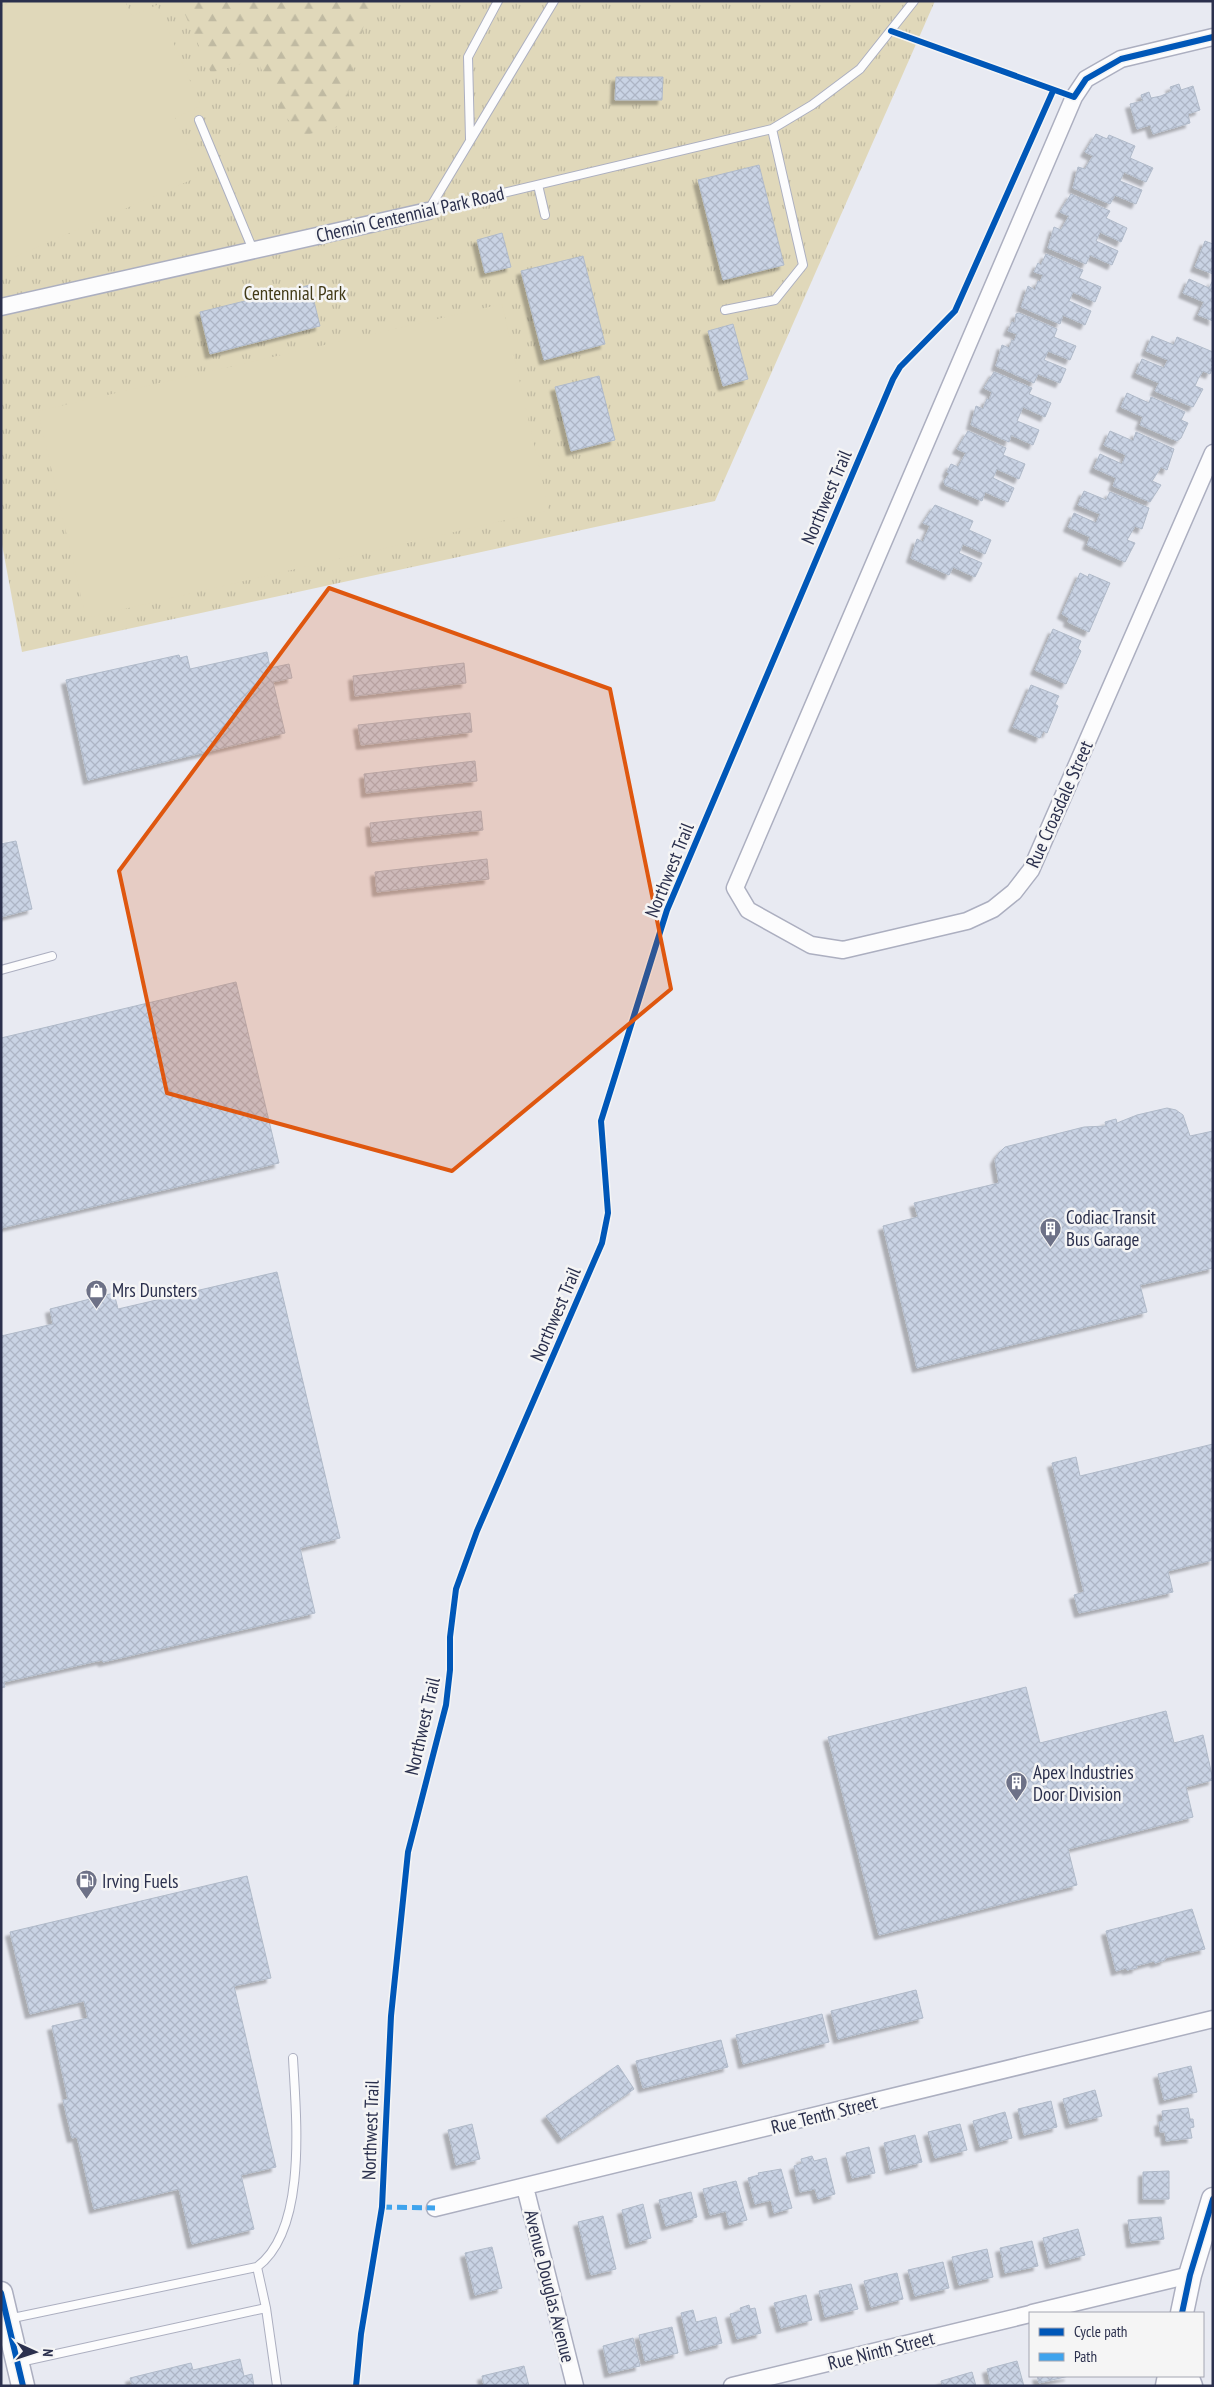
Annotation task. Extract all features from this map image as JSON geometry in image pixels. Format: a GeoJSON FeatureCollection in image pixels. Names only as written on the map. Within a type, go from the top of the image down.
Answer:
{"type":"FeatureCollection","features":[{"type":"Feature","properties":{"kind":"main road"},"geometry":{"type":"LineString","coordinates":[[1182,2312],[1190,2275],[1213,2200]]}},
{"type":"Feature","properties":{"kind":"main road"},"geometry":{"type":"LineString","coordinates":[[3,2304],[23,2386]]}},
{"type":"Feature","properties":{"kind":"street","name":"Rue Croasdale Street"},"geometry":{"type":"LineString","coordinates":[[1213,37],[1121,59],[1086,79],[1074,97],[735,888],[748,910],[811,945],[843,950],[966,921],[993,909],[1014,892],[1031,870],[1213,453]]}},
{"type":"Feature","properties":{"kind":"street","name":"Chemin Centennial Park Road"},"geometry":{"type":"LineString","coordinates":[[1,306],[428,211]]}},
{"type":"Feature","properties":{"kind":"street","name":"Rue Tenth Street"},"geometry":{"type":"LineString","coordinates":[[435,2208],[1213,2019]]}},
{"type":"Feature","properties":{"kind":"street","name":"Avenue Douglas Avenue"},"geometry":{"type":"LineString","coordinates":[[525,2187],[575,2386]]}},
{"type":"Feature","properties":{"kind":"street","name":"Rue Ninth Street"},"geometry":{"type":"LineString","coordinates":[[1035,2312],[1190,2275]]}},
{"type":"Feature","properties":{"kind":"street","name":"Rue Ninth Street"},"geometry":{"type":"LineString","coordinates":[[732,2386],[1029,2313]]}},
{"type":"Feature","properties":{"kind":"lane"},"geometry":{"type":"LineString","coordinates":[[470,140],[468,57],[498,1]]}},
{"type":"Feature","properties":{"kind":"lane"},"geometry":{"type":"LineString","coordinates":[[428,211],[554,1]]}},
{"type":"Feature","properties":{"kind":"lane","name":"Chemin Centennial Park Road"},"geometry":{"type":"LineString","coordinates":[[428,211],[772,129],[812,105],[860,69],[914,1]]}},
{"type":"Feature","properties":{"kind":"lane"},"geometry":{"type":"LineString","coordinates":[[199,120],[253,250]]}},
{"type":"Feature","properties":{"kind":"lane"},"geometry":{"type":"LineString","coordinates":[[725,310],[775,300],[803,265],[772,129]]}},
{"type":"Feature","properties":{"kind":"lane"},"geometry":{"type":"LineString","coordinates":[[538,185],[545,215]]}},
{"type":"Feature","properties":{"kind":"lane"},"geometry":{"type":"LineString","coordinates":[[1,970],[52,956]]}},
{"type":"Feature","properties":{"kind":"lane"},"geometry":{"type":"LineString","coordinates":[[3,2304],[257,2267],[267,2260],[279,2242],[291,2207],[296,2125],[293,2058]]}},
{"type":"Feature","properties":{"kind":"lane"},"geometry":{"type":"LineString","coordinates":[[257,2267],[266,2308],[277,2386]]}},
{"type":"Feature","properties":{"kind":"lane"},"geometry":{"type":"LineString","coordinates":[[18,2362],[266,2308]]}},
{"type":"Feature","properties":{"kind":"highlighted area"},"geometry":{"type":"Polygon","coordinates":[[[329,588],[610,689],[671,989],[452,1171],[167,1093],[119,871],[329,588]]]}},
{"type":"Feature","properties":{"kind":"green space","name":"Centennial Park"},"geometry":{"type":"Polygon","coordinates":[[[1,1],[935,1],[715,501],[22,652],[1,539],[1,1]]]}},
{"type":"Feature","properties":{"kind":"green space"},"geometry":{"type":"Polygon","coordinates":[[[13,1],[125,1],[132,16],[157,5],[201,106],[175,118],[200,176],[1,263],[1,6],[13,1]]]}},
{"type":"Feature","properties":{"kind":"green space"},"geometry":{"type":"Polygon","coordinates":[[[179,1],[374,1],[363,28],[341,126],[302,136],[279,109],[257,59],[211,73],[179,1]]]}},
{"type":"Feature","properties":{"kind":"green space"},"geometry":{"type":"Polygon","coordinates":[[[502,304],[549,510],[86,618],[38,411],[502,304]]]}},
{"type":"Feature","properties":{"kind":"building"},"geometry":{"type":"Polygon","coordinates":[[[616,77],[663,77],[662,100],[615,100],[616,77]]]}},
{"type":"Feature","properties":{"kind":"building"},"geometry":{"type":"Polygon","coordinates":[[[1179,84],[1181,90],[1193,86],[1200,110],[1188,114],[1190,123],[1153,134],[1150,125],[1137,129],[1130,104],[1143,101],[1141,95],[1149,92],[1151,98],[1161,96],[1172,91],[1170,87],[1179,84]]]}},
{"type":"Feature","properties":{"kind":"building"},"geometry":{"type":"Polygon","coordinates":[[[1096,134],[1107,139],[1109,135],[1135,146],[1130,158],[1153,168],[1146,182],[1124,172],[1120,181],[1142,190],[1136,204],[1115,195],[1110,204],[1073,188],[1078,167],[1085,169],[1093,156],[1085,152],[1096,134]]]}},
{"type":"Feature","properties":{"kind":"building"},"geometry":{"type":"Polygon","coordinates":[[[759,165],[784,265],[723,280],[698,180],[759,165]]]}},
{"type":"Feature","properties":{"kind":"building"},"geometry":{"type":"Polygon","coordinates":[[[1071,194],[1110,211],[1106,218],[1127,228],[1121,242],[1100,232],[1096,241],[1118,251],[1112,265],[1090,255],[1086,264],[1048,248],[1054,227],[1061,230],[1069,216],[1060,212],[1071,194]]]}},
{"type":"Feature","properties":{"kind":"building"},"geometry":{"type":"Polygon","coordinates":[[[502,233],[511,267],[485,273],[477,240],[502,233]]]}},
{"type":"Feature","properties":{"kind":"building"},"geometry":{"type":"Polygon","coordinates":[[[1205,241],[1213,244],[1213,274],[1195,267],[1205,241]]]}},
{"type":"Feature","properties":{"kind":"building"},"geometry":{"type":"Polygon","coordinates":[[[1046,254],[1083,270],[1079,278],[1101,287],[1095,302],[1073,292],[1069,301],[1091,311],[1085,325],[1063,315],[1060,324],[1021,307],[1028,286],[1035,290],[1038,281],[1040,282],[1043,275],[1034,272],[1038,263],[1041,265],[1046,254]]]}},
{"type":"Feature","properties":{"kind":"building"},"geometry":{"type":"Polygon","coordinates":[[[583,256],[605,344],[544,360],[521,271],[583,256]]]}},
{"type":"Feature","properties":{"kind":"building"},"geometry":{"type":"Polygon","coordinates":[[[1189,279],[1209,288],[1213,280],[1213,321],[1198,315],[1204,302],[1183,293],[1189,279]]]}},
{"type":"Feature","properties":{"kind":"building"},"geometry":{"type":"Polygon","coordinates":[[[310,285],[320,326],[210,354],[200,312],[310,285]]]}},
{"type":"Feature","properties":{"kind":"building"},"geometry":{"type":"Polygon","coordinates":[[[1019,313],[1057,329],[1054,337],[1076,346],[1070,360],[1048,351],[1044,360],[1066,369],[1060,383],[1038,374],[1034,383],[996,366],[1002,345],[1009,348],[1012,340],[1014,341],[1017,334],[1008,331],[1012,322],[1015,323],[1016,314],[1019,313]]]}},
{"type":"Feature","properties":{"kind":"building"},"geometry":{"type":"Polygon","coordinates":[[[733,324],[748,379],[723,386],[708,331],[733,324]]]}},
{"type":"Feature","properties":{"kind":"building"},"geometry":{"type":"Polygon","coordinates":[[[1152,336],[1174,345],[1177,337],[1213,352],[1213,364],[1211,365],[1213,367],[1210,374],[1203,371],[1195,386],[1203,389],[1193,407],[1155,391],[1159,383],[1136,373],[1142,359],[1164,368],[1168,360],[1146,351],[1152,336]]]}},
{"type":"Feature","properties":{"kind":"building"},"geometry":{"type":"Polygon","coordinates":[[[994,372],[1032,388],[1029,394],[1051,403],[1045,417],[1023,407],[1017,421],[1039,430],[1033,445],[1011,435],[1009,442],[971,425],[976,406],[983,409],[987,399],[989,400],[992,392],[984,388],[994,372]]]}},
{"type":"Feature","properties":{"kind":"building"},"geometry":{"type":"Polygon","coordinates":[[[599,376],[615,440],[571,451],[555,387],[599,376]]]}},
{"type":"Feature","properties":{"kind":"building"},"geometry":{"type":"Polygon","coordinates":[[[1127,393],[1149,403],[1151,397],[1185,412],[1181,420],[1188,423],[1181,438],[1177,441],[1140,425],[1143,417],[1121,407],[1127,393]]]}},
{"type":"Feature","properties":{"kind":"building"},"geometry":{"type":"Polygon","coordinates":[[[968,431],[1006,448],[1003,455],[1025,464],[1019,479],[997,469],[993,478],[1014,488],[1008,502],[985,492],[982,501],[945,485],[944,481],[949,474],[947,472],[951,464],[958,467],[966,453],[957,449],[968,431]]]}},
{"type":"Feature","properties":{"kind":"building"},"geometry":{"type":"Polygon","coordinates":[[[1110,431],[1133,441],[1136,432],[1174,449],[1167,470],[1161,467],[1152,481],[1161,485],[1150,502],[1113,486],[1116,478],[1094,468],[1100,454],[1122,464],[1126,455],[1104,445],[1110,431]]]}},
{"type":"Feature","properties":{"kind":"building"},"geometry":{"type":"Polygon","coordinates":[[[1084,491],[1106,500],[1110,492],[1149,508],[1142,529],[1135,526],[1127,540],[1135,543],[1125,562],[1087,545],[1090,537],[1068,527],[1074,513],[1096,523],[1100,514],[1078,505],[1084,491]]]}},
{"type":"Feature","properties":{"kind":"building"},"geometry":{"type":"Polygon","coordinates":[[[935,505],[973,521],[969,530],[991,540],[985,554],[963,544],[959,553],[982,563],[975,577],[953,567],[949,575],[911,558],[917,539],[923,542],[930,526],[923,523],[935,505]]]}},
{"type":"Feature","properties":{"kind":"building"},"geometry":{"type":"Polygon","coordinates":[[[1080,573],[1088,577],[1089,574],[1110,583],[1089,632],[1068,622],[1069,618],[1062,614],[1080,573]]]}},
{"type":"Feature","properties":{"kind":"building"},"geometry":{"type":"Polygon","coordinates":[[[1053,629],[1081,641],[1078,648],[1081,651],[1066,684],[1035,670],[1053,629]]]}},
{"type":"Feature","properties":{"kind":"building"},"geometry":{"type":"Polygon","coordinates":[[[267,652],[270,668],[289,664],[292,678],[273,682],[285,733],[88,780],[66,680],[179,655],[180,658],[187,656],[190,669],[267,652]]]}},
{"type":"Feature","properties":{"kind":"building"},"geometry":{"type":"Polygon","coordinates":[[[464,663],[466,683],[355,696],[353,676],[464,663]]]}},
{"type":"Feature","properties":{"kind":"building"},"geometry":{"type":"Polygon","coordinates":[[[1031,685],[1059,696],[1055,704],[1058,706],[1047,733],[1043,731],[1040,738],[1013,727],[1031,685]]]}},
{"type":"Feature","properties":{"kind":"building"},"geometry":{"type":"Polygon","coordinates":[[[470,713],[472,732],[361,745],[358,725],[470,713]]]}},
{"type":"Feature","properties":{"kind":"building"},"geometry":{"type":"Polygon","coordinates":[[[475,761],[477,781],[366,793],[364,774],[475,761]]]}},
{"type":"Feature","properties":{"kind":"building"},"geometry":{"type":"Polygon","coordinates":[[[481,811],[483,830],[372,842],[370,823],[481,811]]]}},
{"type":"Feature","properties":{"kind":"building"},"geometry":{"type":"Polygon","coordinates":[[[16,841],[32,909],[1,917],[1,844],[16,841]]]}},
{"type":"Feature","properties":{"kind":"building"},"geometry":{"type":"Polygon","coordinates":[[[487,859],[489,879],[377,892],[375,872],[487,859]]]}},
{"type":"Feature","properties":{"kind":"building"},"geometry":{"type":"Polygon","coordinates":[[[236,982],[279,1163],[1,1228],[1,1038],[236,982]]]}},
{"type":"Feature","properties":{"kind":"building","name":"Codiac Transit Bus Garage"},"geometry":{"type":"Polygon","coordinates":[[[1167,1108],[1176,1110],[1183,1115],[1190,1136],[1213,1131],[1213,1268],[1140,1285],[1147,1312],[917,1368],[883,1226],[918,1217],[914,1203],[999,1183],[995,1160],[1005,1147],[1084,1127],[1106,1126],[1105,1122],[1116,1119],[1117,1123],[1137,1115],[1167,1108]]]}},
{"type":"Feature","properties":{"kind":"building"},"geometry":{"type":"Polygon","coordinates":[[[277,1272],[340,1538],[300,1548],[315,1613],[103,1662],[102,1660],[4,1682],[5,1687],[1,1688],[1,1336],[53,1324],[50,1309],[114,1293],[118,1309],[277,1272]]]}},
{"type":"Feature","properties":{"kind":"building"},"geometry":{"type":"Polygon","coordinates":[[[1213,1444],[1213,1560],[1168,1571],[1173,1592],[1079,1613],[1074,1595],[1084,1592],[1052,1463],[1076,1457],[1080,1476],[1213,1444]]]}},
{"type":"Feature","properties":{"kind":"building","name":"Apex Industries Door Division"},"geometry":{"type":"Polygon","coordinates":[[[1026,1687],[1040,1743],[1166,1711],[1174,1743],[1203,1735],[1213,1780],[1186,1787],[1193,1817],[1068,1849],[1077,1885],[879,1935],[828,1737],[1026,1687]]]}},
{"type":"Feature","properties":{"kind":"building"},"geometry":{"type":"Polygon","coordinates":[[[247,1876],[271,1978],[234,1986],[276,2167],[241,2175],[254,2229],[192,2244],[179,2189],[94,2209],[77,2137],[72,2138],[63,2100],[68,2099],[52,2026],[88,2018],[84,2001],[30,2014],[10,1932],[247,1876]]]}},
{"type":"Feature","properties":{"kind":"building"},"geometry":{"type":"Polygon","coordinates":[[[1192,1909],[1205,1949],[1165,1958],[1165,1960],[1155,1963],[1154,1961],[1136,1966],[1137,1968],[1127,1970],[1126,1968],[1116,1971],[1106,1931],[1192,1909]]]}},
{"type":"Feature","properties":{"kind":"building"},"geometry":{"type":"Polygon","coordinates":[[[916,1990],[923,2018],[838,2039],[831,2011],[916,1990]]]}},
{"type":"Feature","properties":{"kind":"building"},"geometry":{"type":"Polygon","coordinates":[[[822,2014],[829,2042],[743,2064],[736,2035],[822,2014]]]}},
{"type":"Feature","properties":{"kind":"building"},"geometry":{"type":"Polygon","coordinates":[[[721,2040],[728,2067],[643,2088],[636,2061],[721,2040]]]}},
{"type":"Feature","properties":{"kind":"building"},"geometry":{"type":"Polygon","coordinates":[[[618,2065],[634,2089],[562,2139],[546,2116],[618,2065]]]}},
{"type":"Feature","properties":{"kind":"building"},"geometry":{"type":"Polygon","coordinates":[[[1191,2066],[1197,2092],[1164,2100],[1158,2074],[1191,2066]]]}},
{"type":"Feature","properties":{"kind":"building"},"geometry":{"type":"Polygon","coordinates":[[[1095,2090],[1102,2116],[1070,2124],[1063,2099],[1095,2090]]]}},
{"type":"Feature","properties":{"kind":"building"},"geometry":{"type":"Polygon","coordinates":[[[1051,2101],[1057,2127],[1024,2135],[1018,2109],[1051,2101]]]}},
{"type":"Feature","properties":{"kind":"building"},"geometry":{"type":"Polygon","coordinates":[[[1188,2108],[1190,2119],[1193,2119],[1194,2127],[1190,2128],[1192,2138],[1166,2141],[1165,2132],[1160,2132],[1159,2122],[1163,2121],[1162,2111],[1188,2108]]]}},
{"type":"Feature","properties":{"kind":"building"},"geometry":{"type":"Polygon","coordinates":[[[1005,2112],[1012,2138],[980,2147],[973,2121],[1005,2112]]]}},
{"type":"Feature","properties":{"kind":"building"},"geometry":{"type":"Polygon","coordinates":[[[472,2124],[480,2159],[456,2165],[448,2130],[472,2124]]]}},
{"type":"Feature","properties":{"kind":"building"},"geometry":{"type":"Polygon","coordinates":[[[960,2124],[967,2150],[935,2158],[928,2132],[960,2124]]]}},
{"type":"Feature","properties":{"kind":"building"},"geometry":{"type":"Polygon","coordinates":[[[915,2135],[922,2162],[890,2170],[884,2143],[915,2135]]]}},
{"type":"Feature","properties":{"kind":"building"},"geometry":{"type":"Polygon","coordinates":[[[869,2147],[875,2173],[852,2178],[846,2153],[869,2147]]]}},
{"type":"Feature","properties":{"kind":"building"},"geometry":{"type":"Polygon","coordinates":[[[812,2156],[814,2161],[826,2158],[835,2194],[818,2199],[815,2189],[800,2192],[794,2166],[802,2163],[801,2159],[812,2156]]]}},
{"type":"Feature","properties":{"kind":"building"},"geometry":{"type":"Polygon","coordinates":[[[781,2169],[792,2208],[774,2213],[771,2200],[755,2204],[748,2178],[759,2175],[758,2173],[781,2169]]]}},
{"type":"Feature","properties":{"kind":"building"},"geometry":{"type":"Polygon","coordinates":[[[1169,2171],[1169,2199],[1143,2199],[1143,2172],[1169,2171]]]}},
{"type":"Feature","properties":{"kind":"building"},"geometry":{"type":"Polygon","coordinates":[[[736,2181],[747,2220],[729,2225],[726,2211],[710,2215],[703,2189],[736,2181]]]}},
{"type":"Feature","properties":{"kind":"building"},"geometry":{"type":"Polygon","coordinates":[[[691,2192],[697,2217],[666,2226],[659,2200],[691,2192]]]}},
{"type":"Feature","properties":{"kind":"building"},"geometry":{"type":"Polygon","coordinates":[[[643,2204],[651,2238],[630,2244],[622,2210],[643,2204]]]}},
{"type":"Feature","properties":{"kind":"building"},"geometry":{"type":"Polygon","coordinates":[[[603,2216],[616,2269],[591,2275],[578,2222],[603,2216]]]}},
{"type":"Feature","properties":{"kind":"building"},"geometry":{"type":"Polygon","coordinates":[[[1161,2217],[1164,2239],[1131,2243],[1128,2220],[1161,2217]]]}},
{"type":"Feature","properties":{"kind":"building"},"geometry":{"type":"Polygon","coordinates":[[[1078,2229],[1085,2255],[1050,2264],[1043,2238],[1078,2229]]]}},
{"type":"Feature","properties":{"kind":"building"},"geometry":{"type":"Polygon","coordinates":[[[1032,2241],[1038,2266],[1005,2273],[1000,2248],[1032,2241]]]}},
{"type":"Feature","properties":{"kind":"building"},"geometry":{"type":"Polygon","coordinates":[[[492,2247],[502,2288],[475,2295],[465,2253],[492,2247]]]}},
{"type":"Feature","properties":{"kind":"building"},"geometry":{"type":"Polygon","coordinates":[[[987,2249],[993,2277],[959,2285],[952,2257],[987,2249]]]}},
{"type":"Feature","properties":{"kind":"building"},"geometry":{"type":"Polygon","coordinates":[[[943,2262],[949,2288],[915,2296],[908,2270],[943,2262]]]}},
{"type":"Feature","properties":{"kind":"building"},"geometry":{"type":"Polygon","coordinates":[[[897,2273],[903,2299],[871,2307],[864,2281],[897,2273]]]}},
{"type":"Feature","properties":{"kind":"building"},"geometry":{"type":"Polygon","coordinates":[[[851,2284],[858,2309],[825,2317],[819,2291],[851,2284]]]}},
{"type":"Feature","properties":{"kind":"building"},"geometry":{"type":"Polygon","coordinates":[[[806,2295],[812,2320],[781,2328],[774,2303],[806,2295]]]}},
{"type":"Feature","properties":{"kind":"building"},"geometry":{"type":"Polygon","coordinates":[[[749,2305],[750,2309],[755,2308],[761,2333],[737,2339],[730,2314],[741,2311],[740,2308],[749,2305]]]}},
{"type":"Feature","properties":{"kind":"building"},"geometry":{"type":"Polygon","coordinates":[[[693,2310],[696,2322],[716,2317],[722,2343],[690,2351],[681,2313],[693,2310]]]}},
{"type":"Feature","properties":{"kind":"building"},"geometry":{"type":"Polygon","coordinates":[[[672,2327],[678,2353],[645,2361],[639,2335],[672,2327]]]}},
{"type":"Feature","properties":{"kind":"building"},"geometry":{"type":"Polygon","coordinates":[[[633,2338],[640,2366],[609,2373],[603,2346],[633,2338]]]}},
{"type":"Feature","properties":{"kind":"building"},"geometry":{"type":"Polygon","coordinates":[[[240,2359],[244,2376],[252,2374],[254,2386],[128,2386],[132,2385],[130,2378],[191,2363],[193,2370],[240,2359]]]}},
{"type":"Feature","properties":{"kind":"building"},"geometry":{"type":"Polygon","coordinates":[[[1017,2361],[1024,2386],[991,2386],[987,2369],[1017,2361]]]}},
{"type":"Feature","properties":{"kind":"building"},"geometry":{"type":"Polygon","coordinates":[[[524,2366],[529,2386],[484,2386],[482,2376],[524,2366]]]}},
{"type":"Feature","properties":{"kind":"building"},"geometry":{"type":"Polygon","coordinates":[[[972,2372],[976,2386],[942,2386],[941,2381],[972,2372]]]}},
{"type":"Feature","properties":{"kind":"building"},"geometry":{"type":"Polygon","coordinates":[[[1037,2377],[1065,2377],[1039,2383],[1037,2377]]]}},
{"type":"Feature","properties":{"kind":"marked path"},"geometry":{"type":"LineString","coordinates":[[382,2207],[435,2208]]}},
{"type":"Feature","properties":{"kind":"cycle path"},"geometry":{"type":"LineString","coordinates":[[891,31],[1074,97],[1086,79],[1121,59],[1213,37]]}},
{"type":"Feature","properties":{"kind":"cycle path","name":"Northwest Trail"},"geometry":{"type":"LineString","coordinates":[[356,2386],[361,2334],[382,2207],[391,2016],[408,1852],[446,1705],[450,1670],[450,1637],[456,1589],[477,1531],[602,1243],[608,1213],[601,1121],[667,910],[893,379],[900,367],[955,311],[1053,91]]}},
{"type":"Feature","properties":{"kind":"cycle path"},"geometry":{"type":"LineString","coordinates":[[1182,2312],[1190,2275],[1213,2199]]}},
{"type":"Feature","properties":{"kind":"cycle path"},"geometry":{"type":"LineString","coordinates":[[1,2293],[23,2386]]}},
{"type":"Feature","properties":{"kind":"place","name":"Codiac Transit Bus Garage"},"geometry":{"type":"Point","coordinates":[1050,1247]}},
{"type":"Feature","properties":{"kind":"place","name":"Mrs Dunsters"},"geometry":{"type":"Point","coordinates":[96,1309]}},
{"type":"Feature","properties":{"kind":"place","name":"Apex Industries Door Division"},"geometry":{"type":"Point","coordinates":[1017,1802]}},
{"type":"Feature","properties":{"kind":"place","name":"Irving Fuels"},"geometry":{"type":"Point","coordinates":[86,1900]}}]}
